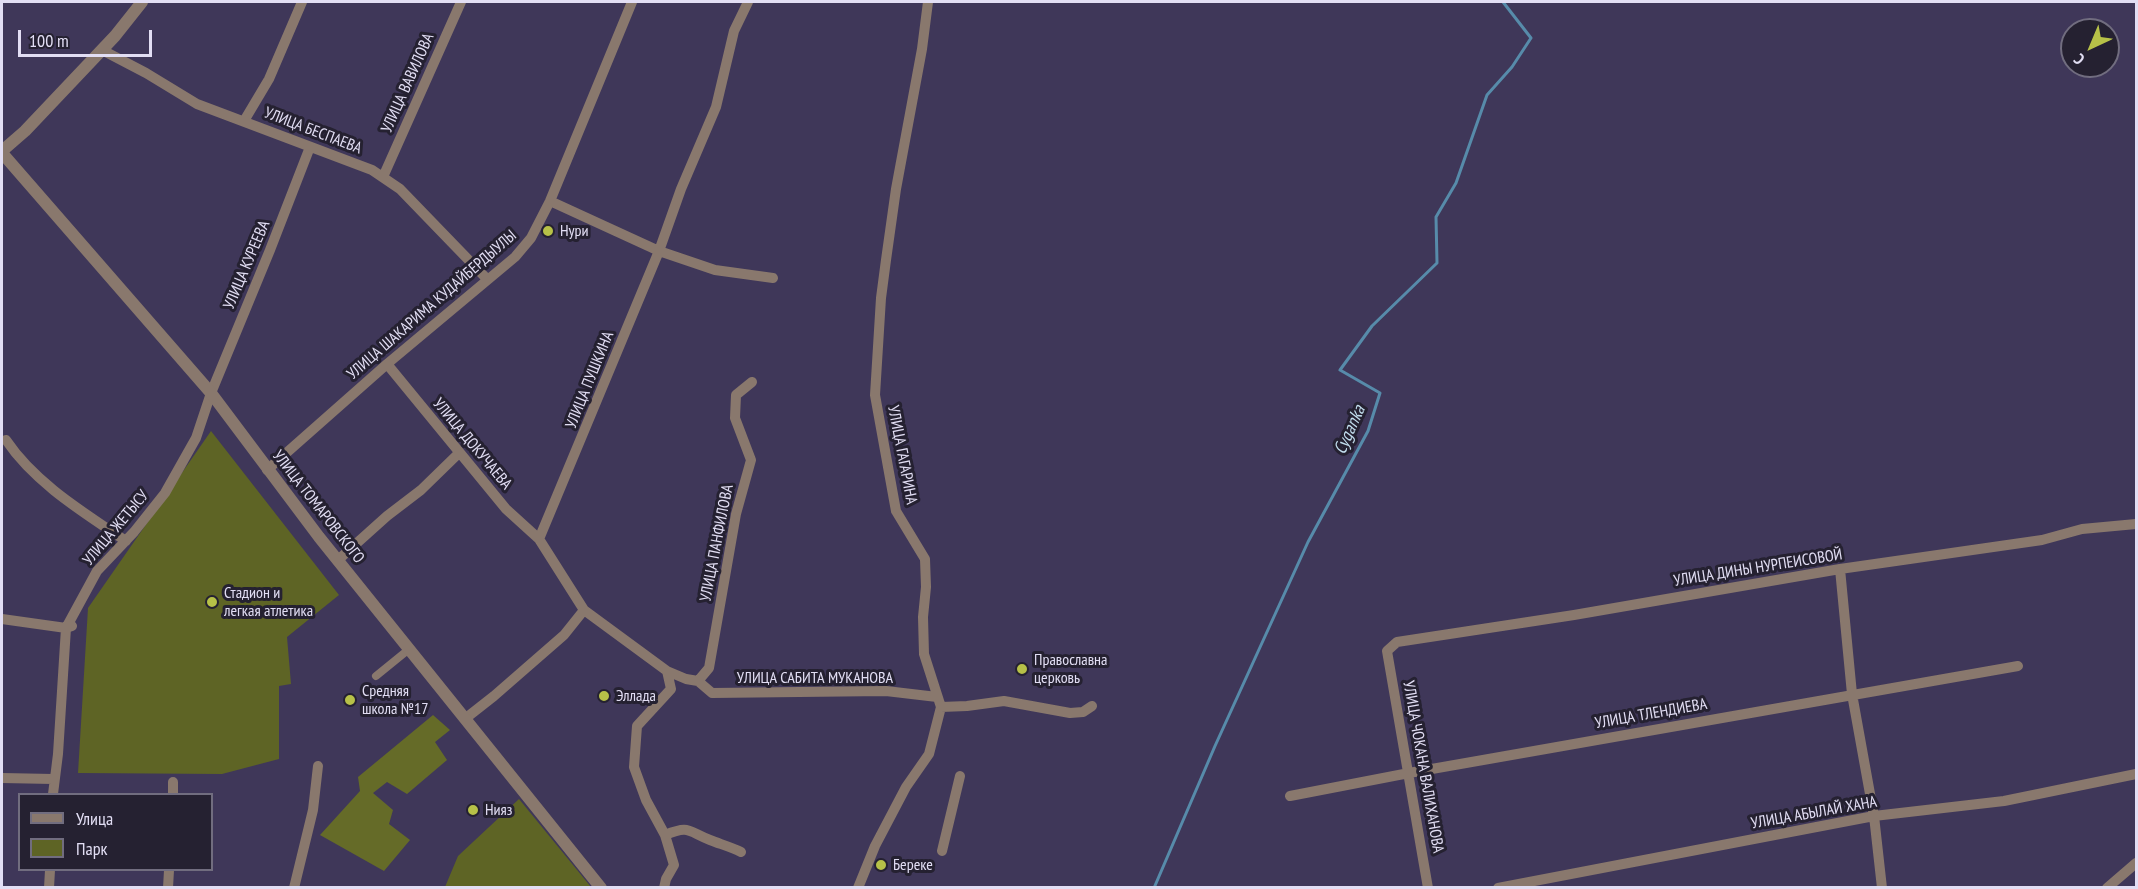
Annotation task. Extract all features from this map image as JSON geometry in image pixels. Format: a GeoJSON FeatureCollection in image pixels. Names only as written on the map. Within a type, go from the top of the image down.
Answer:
{"type":"FeatureCollection","features":[{"type":"Feature","properties":{"kind":"street"},"geometry":{"type":"LineString","coordinates":[[2,152],[26,131],[102,50],[142,2]]}},
{"type":"Feature","properties":{"kind":"street"},"geometry":{"type":"LineString","coordinates":[[244,121],[269,79],[302,2]]}},
{"type":"Feature","properties":{"kind":"street","name":"УЛИЦА ВАВИЛОВА"},"geometry":{"type":"LineString","coordinates":[[383,177],[461,2]]}},
{"type":"Feature","properties":{"kind":"street","name":"УЛИЦА ШАКАРИМА КУДАЙБЕРДЫУЛЫ"},"geometry":{"type":"LineString","coordinates":[[267,470],[387,364],[515,257],[531,238],[550,201],[632,2]]}},
{"type":"Feature","properties":{"kind":"street","name":"УЛИЦА ПУШКИНА"},"geometry":{"type":"LineString","coordinates":[[539,539],[659,251],[681,189],[716,107],[734,31],[747,2]]}},
{"type":"Feature","properties":{"kind":"street","name":"УЛИЦА ГАГАРИНА"},"geometry":{"type":"LineString","coordinates":[[928,2],[922,49],[897,179],[881,298],[875,394],[896,511],[925,559],[924,654],[939,702]]}},
{"type":"Feature","properties":{"kind":"street","name":"УЛИЦА БЕСПАЕВА"},"geometry":{"type":"LineString","coordinates":[[102,50],[147,73],[197,104],[372,170],[400,189],[487,279]]}},
{"type":"Feature","properties":{"kind":"street","name":"УЛИЦА КУРЕЕВА"},"geometry":{"type":"LineString","coordinates":[[211,393],[310,147]]}},
{"type":"Feature","properties":{"kind":"street","name":"УЛИЦА ТОМАРОВСКОГО"},"geometry":{"type":"LineString","coordinates":[[2,152],[211,393],[267,470],[408,650],[466,718],[601,888]]}},
{"type":"Feature","properties":{"kind":"street"},"geometry":{"type":"LineString","coordinates":[[550,201],[659,251],[715,270],[773,278]]}},
{"type":"Feature","properties":{"kind":"street","name":"УЛИЦА ДОКУЧАЕВА"},"geometry":{"type":"LineString","coordinates":[[387,364],[506,508],[539,539]]}},
{"type":"Feature","properties":{"kind":"street","name":"УЛИЦА ПАНФИЛОВА"},"geometry":{"type":"LineString","coordinates":[[698,681],[709,668],[736,514],[751,460],[735,418],[736,395],[752,382]]}},
{"type":"Feature","properties":{"kind":"street","name":"УЛИЦА ЖЕТЫСУ"},"geometry":{"type":"LineString","coordinates":[[52,793],[70,627],[97,571],[126,541],[165,493],[196,438],[211,393]]}},
{"type":"Feature","properties":{"kind":"street"},"geometry":{"type":"LineString","coordinates":[[6,440],[19,459],[41,479],[126,541]]}},
{"type":"Feature","properties":{"kind":"street"},"geometry":{"type":"LineString","coordinates":[[338,560],[387,516],[421,490],[459,453]]}},
{"type":"Feature","properties":{"kind":"street","name":"УЛИЦА ДИНЫ НУРПЕИСОВОЙ"},"geometry":{"type":"LineString","coordinates":[[1388,651],[1397,642],[1574,615],[1840,569],[2042,540],[2082,530],[2136,524]]}},
{"type":"Feature","properties":{"kind":"street"},"geometry":{"type":"LineString","coordinates":[[466,718],[564,635],[584,610],[539,539]]}},
{"type":"Feature","properties":{"kind":"street"},"geometry":{"type":"LineString","coordinates":[[1840,569],[1852,694],[1874,816],[1882,888]]}},
{"type":"Feature","properties":{"kind":"street","name":"УЛИЦА САБИТА МУКАНОВА"},"geometry":{"type":"LineString","coordinates":[[584,610],[668,670],[686,679],[698,681],[712,693],[886,691],[967,706],[1004,701],[1070,713],[1083,712],[1092,706]]}},
{"type":"Feature","properties":{"kind":"street"},"geometry":{"type":"LineString","coordinates":[[2,619],[70,627]]}},
{"type":"Feature","properties":{"kind":"street"},"geometry":{"type":"LineString","coordinates":[[376,676],[408,650]]}},
{"type":"Feature","properties":{"kind":"street","name":"УЛИЦА ЧОКАНА ВАЛИХАНОВА"},"geometry":{"type":"LineString","coordinates":[[1388,651],[1428,888]]}},
{"type":"Feature","properties":{"kind":"street","name":"УЛИЦА ТЛЕНДИЕВА"},"geometry":{"type":"LineString","coordinates":[[1290,796],[1409,772],[2018,666]]}},
{"type":"Feature","properties":{"kind":"street"},"geometry":{"type":"LineString","coordinates":[[668,670],[671,689]]}},
{"type":"Feature","properties":{"kind":"street"},"geometry":{"type":"LineString","coordinates":[[664,888],[674,865],[665,835],[646,800],[634,767],[637,726],[671,689],[686,679]]}},
{"type":"Feature","properties":{"kind":"street"},"geometry":{"type":"LineString","coordinates":[[858,888],[875,846],[906,787],[929,754],[939,702]]}},
{"type":"Feature","properties":{"kind":"street"},"geometry":{"type":"LineString","coordinates":[[294,888],[313,810],[318,766]]}},
{"type":"Feature","properties":{"kind":"street","name":"УЛИЦА АБЫЛАЙ ХАНА"},"geometry":{"type":"LineString","coordinates":[[1498,888],[1874,816],[2004,801],[2136,774]]}},
{"type":"Feature","properties":{"kind":"street"},"geometry":{"type":"LineString","coordinates":[[942,851],[960,776]]}},
{"type":"Feature","properties":{"kind":"street"},"geometry":{"type":"LineString","coordinates":[[2,778],[53,779]]}},
{"type":"Feature","properties":{"kind":"street"},"geometry":{"type":"LineString","coordinates":[[173,782],[173,793]]}},
{"type":"Feature","properties":{"kind":"street"},"geometry":{"type":"LineString","coordinates":[[665,835],[680,829],[694,831],[741,852]]}},
{"type":"Feature","properties":{"kind":"street"},"geometry":{"type":"LineString","coordinates":[[2107,888],[2136,863]]}},
{"type":"Feature","properties":{"kind":"street"},"geometry":{"type":"LineString","coordinates":[[50,871],[50,888]]}},
{"type":"Feature","properties":{"kind":"street"},"geometry":{"type":"LineString","coordinates":[[168,888],[169,871]]}},
{"type":"Feature","properties":{"kind":"green space","name":"Стадион и легкая атлетика"},"geometry":{"type":"Polygon","coordinates":[[[211,431],[339,595],[287,637],[291,684],[279,686],[279,759],[222,774],[78,773],[88,608],[211,431]]]}},
{"type":"Feature","properties":{"kind":"green space"},"geometry":{"type":"Polygon","coordinates":[[[433,715],[450,730],[435,742],[447,760],[407,794],[387,782],[373,793],[393,810],[389,824],[410,840],[384,871],[320,835],[360,791],[358,777],[433,715]]]}},
{"type":"Feature","properties":{"kind":"green space"},"geometry":{"type":"Polygon","coordinates":[[[519,799],[591,887],[445,887],[458,856],[519,799]]]}},
{"type":"Feature","properties":{"kind":"waterway","name":"Cyganka"},"geometry":{"type":"LineString","coordinates":[[1154,888],[1215,746],[1308,542],[1368,431],[1380,393],[1340,370],[1372,326],[1437,263],[1436,217],[1456,183],[1487,95],[1512,67],[1531,38],[1503,2]]}},
{"type":"Feature","properties":{"kind":"place","name":"Нури"},"geometry":{"type":"Point","coordinates":[548,231]}},
{"type":"Feature","properties":{"kind":"place","name":"Стадион и легкая атлетика"},"geometry":{"type":"Point","coordinates":[212,602]}},
{"type":"Feature","properties":{"kind":"place","name":"Православна церковь"},"geometry":{"type":"Point","coordinates":[1022,669]}},
{"type":"Feature","properties":{"kind":"place","name":"Эллада"},"geometry":{"type":"Point","coordinates":[604,696]}},
{"type":"Feature","properties":{"kind":"place","name":"Средняя школа №17"},"geometry":{"type":"Point","coordinates":[350,700]}},
{"type":"Feature","properties":{"kind":"place","name":"Нияз"},"geometry":{"type":"Point","coordinates":[473,810]}},
{"type":"Feature","properties":{"kind":"place","name":"Береке"},"geometry":{"type":"Point","coordinates":[881,865]}}]}
